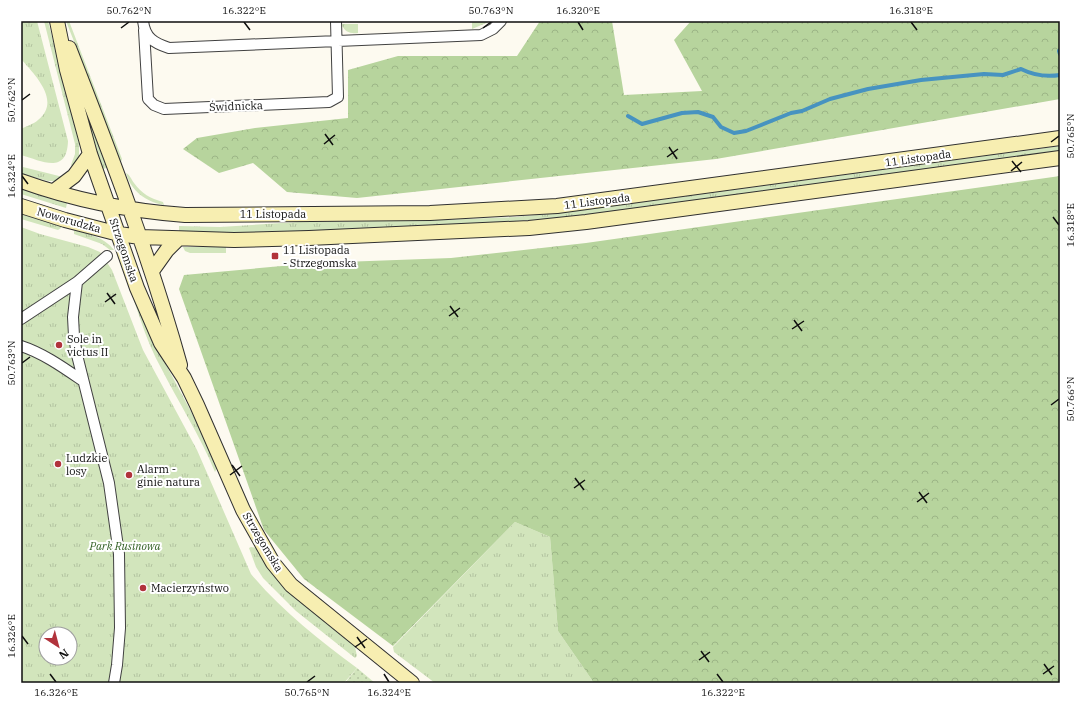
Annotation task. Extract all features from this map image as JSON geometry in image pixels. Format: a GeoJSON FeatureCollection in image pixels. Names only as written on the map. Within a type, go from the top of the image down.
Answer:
{"type":"FeatureCollection","features":[{"type":"Feature","properties":{"kind":"main road"},"geometry":{"type":"LineString","coordinates":[[58,21],[67,70],[90,154],[109,206]]}},
{"type":"Feature","properties":{"kind":"main road"},"geometry":{"type":"LineString","coordinates":[[58,21],[116,169],[140,237]]}},
{"type":"Feature","properties":{"kind":"main road","name":"11 Listopada"},"geometry":{"type":"LineString","coordinates":[[130,210],[185,215],[430,213],[557,206],[1060,138]]}},
{"type":"Feature","properties":{"kind":"main road"},"geometry":{"type":"LineString","coordinates":[[54,191],[74,176],[90,154]]}},
{"type":"Feature","properties":{"kind":"main road","name":"11 Listopada"},"geometry":{"type":"LineString","coordinates":[[140,237],[234,240],[529,228],[586,222],[1060,158]]}},
{"type":"Feature","properties":{"kind":"main road"},"geometry":{"type":"LineString","coordinates":[[21,181],[109,206],[130,210]]}},
{"type":"Feature","properties":{"kind":"main road","name":"Noworudzka"},"geometry":{"type":"LineString","coordinates":[[21,206],[65,220],[119,234],[140,237]]}},
{"type":"Feature","properties":{"kind":"main road","name":"Strzegomska"},"geometry":{"type":"LineString","coordinates":[[109,206],[137,288],[161,343],[184,378],[210,433],[243,510],[273,563],[291,585],[412,683]]}},
{"type":"Feature","properties":{"kind":"main road","name":"Strzegomska"},"geometry":{"type":"LineString","coordinates":[[140,237],[152,271],[184,378]]}},
{"type":"Feature","properties":{"kind":"main road"},"geometry":{"type":"LineString","coordinates":[[152,271],[167,250],[178,239]]}},
{"type":"Feature","properties":{"kind":"street","name":"Świdnicka"},"geometry":{"type":"LineString","coordinates":[[144,25],[148,99],[154,105],[164,108],[329,102],[338,98],[336,21]]}},
{"type":"Feature","properties":{"kind":"street","name":"Świdnicka"},"geometry":{"type":"LineString","coordinates":[[144,25],[151,40],[169,48],[481,35],[493,29],[501,21]]}},
{"type":"Feature","properties":{"kind":"street"},"geometry":{"type":"LineString","coordinates":[[21,319],[77,282],[107,256]]}},
{"type":"Feature","properties":{"kind":"street"},"geometry":{"type":"LineString","coordinates":[[77,282],[73,317],[74,336],[110,483],[119,554],[120,628],[114,683]]}},
{"type":"Feature","properties":{"kind":"street"},"geometry":{"type":"LineString","coordinates":[[21,346],[40,355],[84,381]]}},
{"type":"Feature","properties":{"kind":"green space"},"geometry":{"type":"Polygon","coordinates":[[[21,21],[37,21],[68,141],[67,152],[58,162],[45,162],[21,155],[21,129],[34,123],[45,113],[47,96],[33,72],[21,59],[21,21]]]}},
{"type":"Feature","properties":{"kind":"green space"},"geometry":{"type":"Polygon","coordinates":[[[44,21],[48,21],[79,143],[79,157],[73,169],[71,165],[75,154],[75,144],[44,21]]]}},
{"type":"Feature","properties":{"kind":"green space"},"geometry":{"type":"Polygon","coordinates":[[[66,21],[69,21],[122,159],[121,162],[66,21]]]}},
{"type":"Feature","properties":{"kind":"green space"},"geometry":{"type":"Polygon","coordinates":[[[472,21],[491,21],[472,29],[472,21]]]}},
{"type":"Feature","properties":{"kind":"green space"},"geometry":{"type":"Polygon","coordinates":[[[540,21],[612,21],[624,95],[702,91],[674,40],[691,21],[1060,21],[1060,99],[716,159],[357,198],[287,192],[253,163],[219,173],[183,149],[197,138],[255,128],[348,118],[348,70],[398,56],[517,56],[540,21]]]}},
{"type":"Feature","properties":{"kind":"green space"},"geometry":{"type":"Polygon","coordinates":[[[341,24],[358,24],[358,33],[348,32],[341,24]]]}},
{"type":"Feature","properties":{"kind":"green space"},"geometry":{"type":"Polygon","coordinates":[[[86,107],[109,167],[100,170],[83,108],[86,107]]]}},
{"type":"Feature","properties":{"kind":"green space"},"geometry":{"type":"Polygon","coordinates":[[[1060,146],[1060,151],[568,217],[488,223],[350,230],[179,232],[179,226],[220,227],[298,222],[440,220],[516,217],[567,212],[1060,146]]]}},
{"type":"Feature","properties":{"kind":"green space"},"geometry":{"type":"Polygon","coordinates":[[[23,167],[63,177],[58,181],[48,181],[21,174],[23,167]]]}},
{"type":"Feature","properties":{"kind":"green space"},"geometry":{"type":"Polygon","coordinates":[[[126,173],[143,193],[163,202],[164,205],[157,204],[140,195],[128,179],[126,173]]]}},
{"type":"Feature","properties":{"kind":"green space"},"geometry":{"type":"Polygon","coordinates":[[[1060,176],[1060,683],[594,683],[558,631],[550,537],[515,522],[393,646],[304,579],[264,530],[179,289],[184,275],[315,263],[451,258],[586,243],[1060,176]]]}},
{"type":"Feature","properties":{"kind":"green space"},"geometry":{"type":"Polygon","coordinates":[[[21,188],[67,203],[66,208],[21,194],[21,188]]]}},
{"type":"Feature","properties":{"kind":"green space"},"geometry":{"type":"Polygon","coordinates":[[[21,214],[62,226],[58,230],[21,219],[21,214]]]}},
{"type":"Feature","properties":{"kind":"green space","name":"Park Rusinowa"},"geometry":{"type":"Polygon","coordinates":[[[21,227],[100,252],[112,270],[143,350],[197,450],[251,574],[275,600],[301,624],[357,668],[344,683],[21,683],[21,227]]]}},
{"type":"Feature","properties":{"kind":"green space"},"geometry":{"type":"Polygon","coordinates":[[[74,230],[101,239],[114,250],[110,250],[102,244],[74,234],[74,230]]]}},
{"type":"Feature","properties":{"kind":"green space"},"geometry":{"type":"Polygon","coordinates":[[[183,247],[226,247],[226,253],[190,253],[185,251],[183,247]]]}},
{"type":"Feature","properties":{"kind":"green space"},"geometry":{"type":"Polygon","coordinates":[[[136,297],[156,346],[219,464],[215,472],[203,445],[152,349],[133,298],[136,297]]]}},
{"type":"Feature","properties":{"kind":"green space"},"geometry":{"type":"Polygon","coordinates":[[[515,522],[550,537],[558,631],[594,683],[435,683],[394,652],[393,647],[515,522]]]}},
{"type":"Feature","properties":{"kind":"green space"},"geometry":{"type":"Polygon","coordinates":[[[249,548],[257,548],[291,593],[328,625],[351,642],[355,647],[357,656],[355,658],[296,611],[263,578],[256,567],[249,548]]]}},
{"type":"Feature","properties":{"kind":"green space"},"geometry":{"type":"Polygon","coordinates":[[[357,668],[375,683],[345,683],[357,668]]]}},
{"type":"Feature","properties":{"kind":"waterway"},"geometry":{"type":"LineString","coordinates":[[1060,50],[1060,54]]}},
{"type":"Feature","properties":{"kind":"waterway"},"geometry":{"type":"LineString","coordinates":[[628,116],[642,124],[682,113],[698,112],[713,117],[721,127],[734,133],[746,131],[791,113],[802,111],[830,99],[868,89],[921,80],[984,74],[1003,75],[1021,69],[1040,75],[1060,75]]}},
{"type":"Feature","properties":{"kind":"place","name":"11 Listopada - Strzegomska"},"geometry":{"type":"Point","coordinates":[275,256]}},
{"type":"Feature","properties":{"kind":"place","name":"Sole in victus II"},"geometry":{"type":"Point","coordinates":[59,345]}},
{"type":"Feature","properties":{"kind":"place","name":"Ludzkie losy"},"geometry":{"type":"Point","coordinates":[58,464]}},
{"type":"Feature","properties":{"kind":"place","name":"Alarm - ginie natura"},"geometry":{"type":"Point","coordinates":[129,475]}},
{"type":"Feature","properties":{"kind":"place","name":"Macierzyństwo"},"geometry":{"type":"Point","coordinates":[143,588]}}]}
